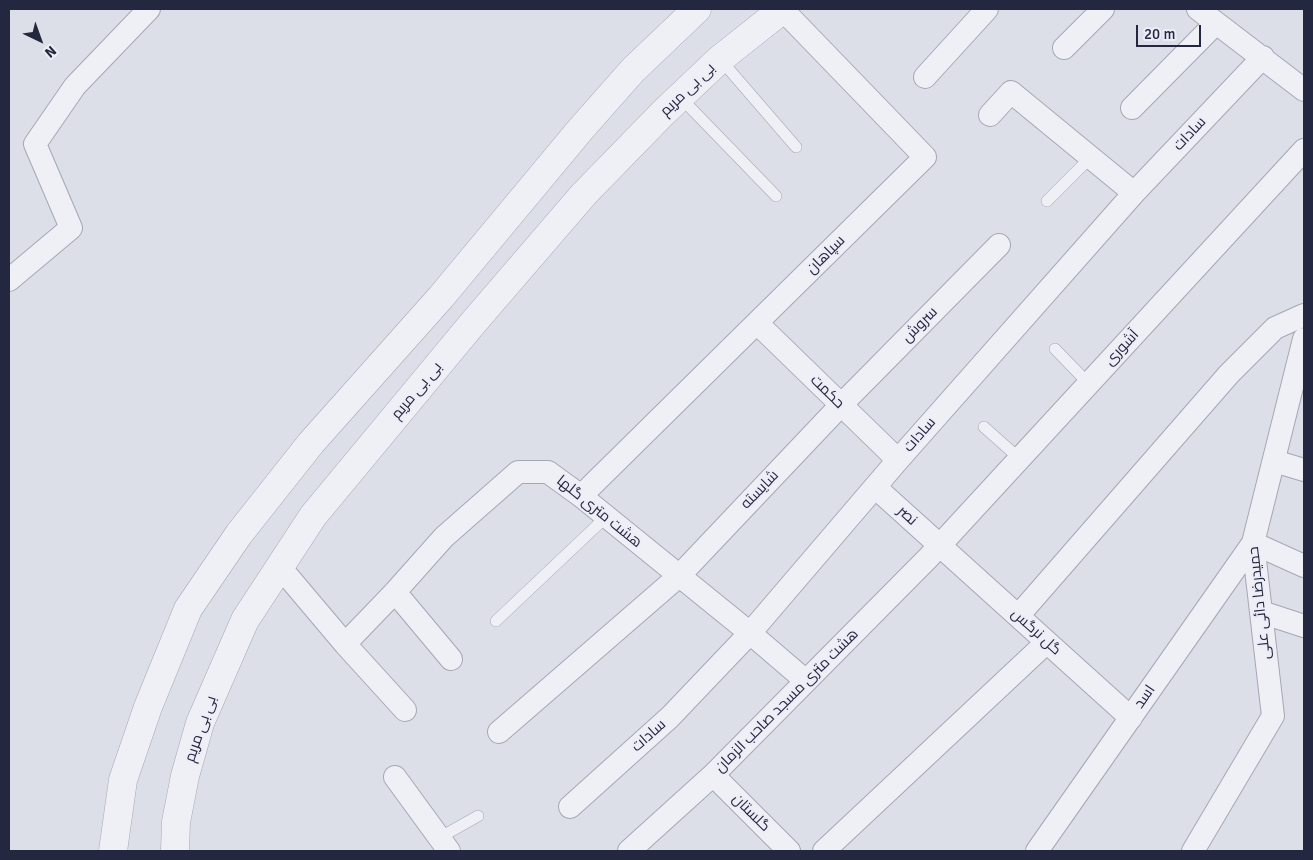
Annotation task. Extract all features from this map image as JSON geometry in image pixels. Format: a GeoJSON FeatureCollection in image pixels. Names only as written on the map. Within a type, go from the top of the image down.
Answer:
{"type":"FeatureCollection","features":[{"type":"Feature","properties":{"kind":"street"},"geometry":{"type":"LineString","coordinates":[[9,280],[71,228],[35,144],[75,86],[149,9]]}},
{"type":"Feature","properties":{"kind":"street"},"geometry":{"type":"LineString","coordinates":[[113,851],[123,780],[148,707],[188,609],[239,534],[311,443],[441,297],[580,130],[634,70],[697,9]]}},
{"type":"Feature","properties":{"kind":"street","name":"بی بی مریم"},"geometry":{"type":"LineString","coordinates":[[175,851],[176,822],[185,776],[200,723],[245,620],[313,516],[473,323],[584,194],[662,113],[720,59],[783,9]]}},
{"type":"Feature","properties":{"kind":"street","name":"سپاهان"},"geometry":{"type":"LineString","coordinates":[[581,496],[925,157],[783,9]]}},
{"type":"Feature","properties":{"kind":"street"},"geometry":{"type":"LineString","coordinates":[[925,77],[987,9]]}},
{"type":"Feature","properties":{"kind":"street"},"geometry":{"type":"LineString","coordinates":[[1064,48],[1103,9]]}},
{"type":"Feature","properties":{"kind":"street"},"geometry":{"type":"LineString","coordinates":[[1198,9],[1304,90]]}},
{"type":"Feature","properties":{"kind":"street"},"geometry":{"type":"LineString","coordinates":[[1132,108],[1216,23]]}},
{"type":"Feature","properties":{"kind":"street","name":"سادات"},"geometry":{"type":"LineString","coordinates":[[570,807],[670,717],[750,633],[898,460],[1134,193],[1262,57]]}},
{"type":"Feature","properties":{"kind":"street"},"geometry":{"type":"LineString","coordinates":[[990,115],[1011,92],[1134,193]]}},
{"type":"Feature","properties":{"kind":"street","name":"آشوری"},"geometry":{"type":"LineString","coordinates":[[940,546],[1304,150]]}},
{"type":"Feature","properties":{"kind":"street","name":"سروش"},"geometry":{"type":"LineString","coordinates":[[841,405],[999,245]]}},
{"type":"Feature","properties":{"kind":"street"},"geometry":{"type":"LineString","coordinates":[[1018,616],[1229,374],[1275,328],[1304,315]]}},
{"type":"Feature","properties":{"kind":"street","name":"حکمت"},"geometry":{"type":"LineString","coordinates":[[757,323],[898,460]]}},
{"type":"Feature","properties":{"kind":"street","name":"حمیدرضا دائی علی"},"geometry":{"type":"LineString","coordinates":[[1193,851],[1273,716],[1253,543],[1304,339]]}},
{"type":"Feature","properties":{"kind":"street","name":"شایسته"},"geometry":{"type":"LineString","coordinates":[[499,732],[679,576],[841,405]]}},
{"type":"Feature","properties":{"kind":"street"},"geometry":{"type":"LineString","coordinates":[[1274,461],[1304,470]]}},
{"type":"Feature","properties":{"kind":"street","name":"هشت متری گلها"},"geometry":{"type":"LineString","coordinates":[[345,644],[444,537],[518,472],[548,472],[581,496],[750,633],[806,681]]}},
{"type":"Feature","properties":{"kind":"street","name":"نصر"},"geometry":{"type":"LineString","coordinates":[[875,487],[940,546]]}},
{"type":"Feature","properties":{"kind":"street"},"geometry":{"type":"LineString","coordinates":[[1253,543],[1304,566]]}},
{"type":"Feature","properties":{"kind":"street","name":"اسد"},"geometry":{"type":"LineString","coordinates":[[1037,851],[1253,543]]}},
{"type":"Feature","properties":{"kind":"street","name":"گل نرگس"},"geometry":{"type":"LineString","coordinates":[[940,546],[1131,718]]}},
{"type":"Feature","properties":{"kind":"street","name":"هشت متری مسجد صاحب الزمان"},"geometry":{"type":"LineString","coordinates":[[629,851],[713,775],[940,546]]}},
{"type":"Feature","properties":{"kind":"street"},"geometry":{"type":"LineString","coordinates":[[280,567],[345,644],[405,710]]}},
{"type":"Feature","properties":{"kind":"street"},"geometry":{"type":"LineString","coordinates":[[395,592],[451,659]]}},
{"type":"Feature","properties":{"kind":"street"},"geometry":{"type":"LineString","coordinates":[[1260,612],[1304,626]]}},
{"type":"Feature","properties":{"kind":"street"},"geometry":{"type":"LineString","coordinates":[[824,851],[1047,642]]}},
{"type":"Feature","properties":{"kind":"street","name":"گلستان"},"geometry":{"type":"LineString","coordinates":[[713,775],[789,851]]}},
{"type":"Feature","properties":{"kind":"street"},"geometry":{"type":"LineString","coordinates":[[396,777],[444,845]]}},
{"type":"Feature","properties":{"kind":"lane"},"geometry":{"type":"LineString","coordinates":[[720,59],[796,147]]}},
{"type":"Feature","properties":{"kind":"lane"},"geometry":{"type":"LineString","coordinates":[[680,97],[776,196]]}},
{"type":"Feature","properties":{"kind":"lane"},"geometry":{"type":"LineString","coordinates":[[1047,201],[1090,158]]}},
{"type":"Feature","properties":{"kind":"lane"},"geometry":{"type":"LineString","coordinates":[[1055,349],[1089,384]]}},
{"type":"Feature","properties":{"kind":"lane"},"geometry":{"type":"LineString","coordinates":[[984,427],[1020,459]]}},
{"type":"Feature","properties":{"kind":"lane"},"geometry":{"type":"LineString","coordinates":[[496,621],[606,517]]}},
{"type":"Feature","properties":{"kind":"lane"},"geometry":{"type":"LineString","coordinates":[[444,845],[478,816]]}}]}
